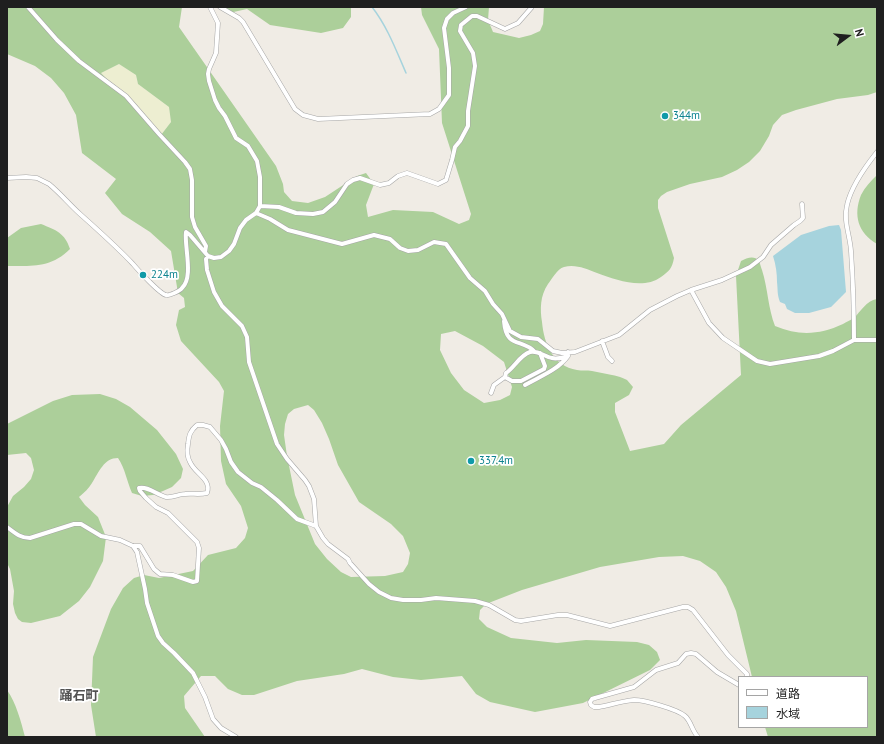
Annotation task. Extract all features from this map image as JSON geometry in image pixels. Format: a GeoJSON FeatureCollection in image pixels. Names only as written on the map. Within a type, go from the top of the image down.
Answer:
{"type":"FeatureCollection","features":[{"type":"Feature","properties":{"kind":"street"},"geometry":{"type":"LineString","coordinates":[[28,7],[58,40],[79,60],[126,96],[190,168],[192,180],[192,217],[206,246],[207,270],[214,292],[222,306],[242,326],[246,337],[249,362],[277,444],[309,486],[314,499],[316,526],[323,538],[328,544],[348,559],[369,584],[390,598],[403,600],[436,598],[475,601],[490,605],[515,620],[521,621],[567,615],[610,626],[688,607],[693,610],[728,655],[747,674],[747,676]]}},
{"type":"Feature","properties":{"kind":"street"},"geometry":{"type":"LineString","coordinates":[[7,178],[37,178],[49,184],[166,296],[171,295],[182,288],[185,283],[188,272],[188,252],[185,239],[186,232],[207,254],[214,258],[221,257],[229,251],[234,244],[240,228],[246,220],[256,213],[260,206],[260,177],[257,161],[248,146],[236,138],[215,100],[209,81],[208,74],[216,52],[218,23],[210,7]]}},
{"type":"Feature","properties":{"kind":"street"},"geometry":{"type":"LineString","coordinates":[[220,7],[243,22],[295,109],[303,116],[318,119],[430,114],[439,109],[449,94],[449,68],[444,28],[447,19],[452,13],[466,7]]}},
{"type":"Feature","properties":{"kind":"street"},"geometry":{"type":"LineString","coordinates":[[260,206],[279,207],[296,213],[313,214],[323,212],[335,202],[347,184],[360,178],[380,185],[389,183],[398,176],[407,173],[438,184],[446,180],[455,147],[468,126],[468,111],[475,66],[473,53],[460,31],[461,25],[472,16],[477,16],[505,29],[518,23],[532,7]]}},
{"type":"Feature","properties":{"kind":"street"},"geometry":{"type":"LineString","coordinates":[[854,340],[851,249],[846,218],[847,206],[850,196],[866,167],[877,152]]}},
{"type":"Feature","properties":{"kind":"street"},"geometry":{"type":"LineString","coordinates":[[256,213],[270,219],[288,230],[342,244],[374,235],[390,238],[400,248],[408,251],[418,250],[434,242],[446,244],[470,278],[485,291],[493,304],[502,314],[510,331],[521,337],[538,339],[553,351],[562,353],[575,352],[620,335],[650,310],[677,296],[722,280],[750,267],[763,257],[771,244],[804,218],[802,204]]}},
{"type":"Feature","properties":{"kind":"street"},"geometry":{"type":"LineString","coordinates":[[691,290],[709,323],[722,338],[757,362],[770,364],[819,356],[833,351],[854,340],[877,340]]}},
{"type":"Feature","properties":{"kind":"street"},"geometry":{"type":"LineString","coordinates":[[504,319],[505,330],[510,339],[516,343],[531,348],[535,352]]}},
{"type":"Feature","properties":{"kind":"street"},"geometry":{"type":"LineString","coordinates":[[602,342],[608,357],[612,361]]}},
{"type":"Feature","properties":{"kind":"street"},"geometry":{"type":"LineString","coordinates":[[491,393],[494,385],[505,378],[506,374],[530,352],[540,353],[553,359],[565,357],[568,352]]}},
{"type":"Feature","properties":{"kind":"street"},"geometry":{"type":"LineString","coordinates":[[525,385],[564,361],[568,356],[568,352]]}},
{"type":"Feature","properties":{"kind":"street"},"geometry":{"type":"LineString","coordinates":[[505,378],[512,381],[521,381],[544,369],[545,366],[540,353]]}},
{"type":"Feature","properties":{"kind":"street"},"geometry":{"type":"LineString","coordinates":[[7,527],[19,536],[30,538],[74,524],[81,524],[101,536],[120,540],[133,546],[140,546],[154,569],[160,574],[173,575],[193,582],[197,581],[199,548],[197,542],[168,513],[146,498],[139,488],[167,497],[185,494],[200,495],[206,493],[208,488],[206,480],[189,461],[187,453],[189,435],[193,428],[197,425],[210,427],[221,440],[226,449],[230,462],[238,472],[261,487],[297,519],[316,526]]}},
{"type":"Feature","properties":{"kind":"street"},"geometry":{"type":"LineString","coordinates":[[133,546],[137,552],[147,603],[158,636],[193,673],[213,719],[221,728],[236,737]]}},
{"type":"Feature","properties":{"kind":"street"},"geometry":{"type":"LineString","coordinates":[[698,737],[694,733],[684,715],[669,708],[633,700],[594,707],[590,702],[592,699],[634,687],[656,670],[678,663],[686,654],[690,653],[696,654],[717,672],[738,684]]}},
{"type":"Feature","properties":{"kind":"green space"},"geometry":{"type":"Polygon","coordinates":[[[7,7],[182,7],[179,27],[276,166],[283,184],[284,192],[292,201],[308,203],[325,197],[357,176],[366,173],[374,184],[366,205],[368,217],[393,210],[433,212],[459,224],[469,220],[471,214],[442,123],[439,49],[422,15],[421,7],[489,7],[488,20],[493,32],[519,38],[540,31],[543,24],[544,7],[877,7],[877,92],[868,95],[837,99],[782,115],[773,125],[769,136],[760,151],[749,162],[722,177],[690,184],[667,192],[661,196],[658,200],[658,208],[674,258],[670,269],[654,281],[638,283],[621,281],[581,267],[568,266],[561,268],[545,289],[542,298],[541,317],[545,338],[551,353],[562,364],[577,370],[592,371],[620,377],[627,380],[633,387],[629,395],[615,403],[615,412],[630,451],[664,444],[681,425],[741,375],[736,276],[741,261],[748,258],[755,258],[759,261],[775,326],[784,329],[801,333],[809,333],[834,328],[854,318],[867,304],[877,299],[877,737],[768,737],[765,728],[868,728],[868,676],[752,676],[736,611],[726,587],[716,572],[700,561],[683,556],[659,557],[600,567],[522,590],[486,604],[480,610],[479,619],[487,627],[511,638],[557,643],[586,640],[637,642],[649,645],[657,652],[660,660],[650,670],[583,703],[535,712],[490,702],[476,694],[462,676],[421,680],[393,677],[362,669],[344,674],[297,681],[254,695],[242,695],[228,689],[215,676],[201,676],[184,696],[185,708],[205,737],[96,737],[91,705],[93,657],[111,609],[123,588],[134,578],[144,575],[159,578],[193,571],[208,555],[236,548],[245,538],[248,528],[241,506],[226,484],[221,461],[220,426],[224,391],[219,382],[181,341],[176,325],[179,310],[185,307],[184,298],[178,293],[171,251],[150,232],[122,214],[105,193],[116,179],[82,153],[76,115],[64,93],[51,78],[35,66],[7,54],[7,7]],[[119,64],[101,73],[161,135],[171,122],[169,107],[138,84],[136,75],[119,64]],[[455,331],[441,334],[440,350],[451,373],[464,390],[484,403],[500,400],[510,395],[512,387],[504,362],[483,346],[455,331]],[[308,405],[294,409],[288,414],[284,435],[295,495],[315,544],[327,559],[341,572],[351,577],[385,576],[403,572],[408,564],[410,553],[403,536],[391,524],[359,502],[338,465],[322,423],[314,410],[308,405]]]}},
{"type":"Feature","properties":{"kind":"green space"},"geometry":{"type":"Polygon","coordinates":[[[225,7],[351,7],[351,17],[343,28],[321,33],[270,25],[247,9],[229,13],[225,7]]]}},
{"type":"Feature","properties":{"kind":"green space"},"geometry":{"type":"Polygon","coordinates":[[[119,64],[136,75],[138,84],[169,107],[171,122],[161,135],[101,73],[119,64]]]}},
{"type":"Feature","properties":{"kind":"green space"},"geometry":{"type":"Polygon","coordinates":[[[877,175],[877,244],[865,235],[861,229],[857,210],[861,195],[868,184],[877,175]]]}},
{"type":"Feature","properties":{"kind":"green space"},"geometry":{"type":"Polygon","coordinates":[[[41,224],[51,228],[63,236],[70,249],[56,260],[41,265],[8,266],[7,238],[21,228],[41,224]]]}},
{"type":"Feature","properties":{"kind":"green space"},"geometry":{"type":"Polygon","coordinates":[[[100,394],[116,399],[130,407],[157,430],[176,454],[183,469],[181,478],[172,487],[153,495],[142,496],[132,493],[118,458],[109,460],[105,463],[89,487],[79,497],[98,517],[106,537],[103,561],[90,587],[79,601],[60,616],[31,623],[22,622],[18,619],[15,613],[13,604],[14,591],[10,569],[7,563],[7,507],[13,496],[31,479],[34,470],[31,458],[26,453],[7,455],[7,424],[53,401],[72,395],[100,394]]]}},
{"type":"Feature","properties":{"kind":"green space"},"geometry":{"type":"Polygon","coordinates":[[[7,690],[16,706],[25,737],[7,737],[7,690]]]}},
{"type":"Feature","properties":{"kind":"water"},"geometry":{"type":"Polygon","coordinates":[[[839,225],[841,230],[846,292],[831,307],[809,313],[795,313],[787,309],[785,304],[780,302],[779,299],[773,256],[801,235],[829,226],[839,225]]]}},
{"type":"Feature","properties":{"kind":"waterway"},"geometry":{"type":"LineString","coordinates":[[372,7],[387,30],[406,73]]}},
{"type":"Feature","properties":{"kind":"place","name":"344m"},"geometry":{"type":"Point","coordinates":[665,116]}},
{"type":"Feature","properties":{"kind":"place","name":"224m"},"geometry":{"type":"Point","coordinates":[143,275]}},
{"type":"Feature","properties":{"kind":"place","name":"337.4m"},"geometry":{"type":"Point","coordinates":[471,461]}},
{"type":"Feature","properties":{"kind":"district","name":"踊石町"},"geometry":{"type":"Point","coordinates":[79,696]}}]}
